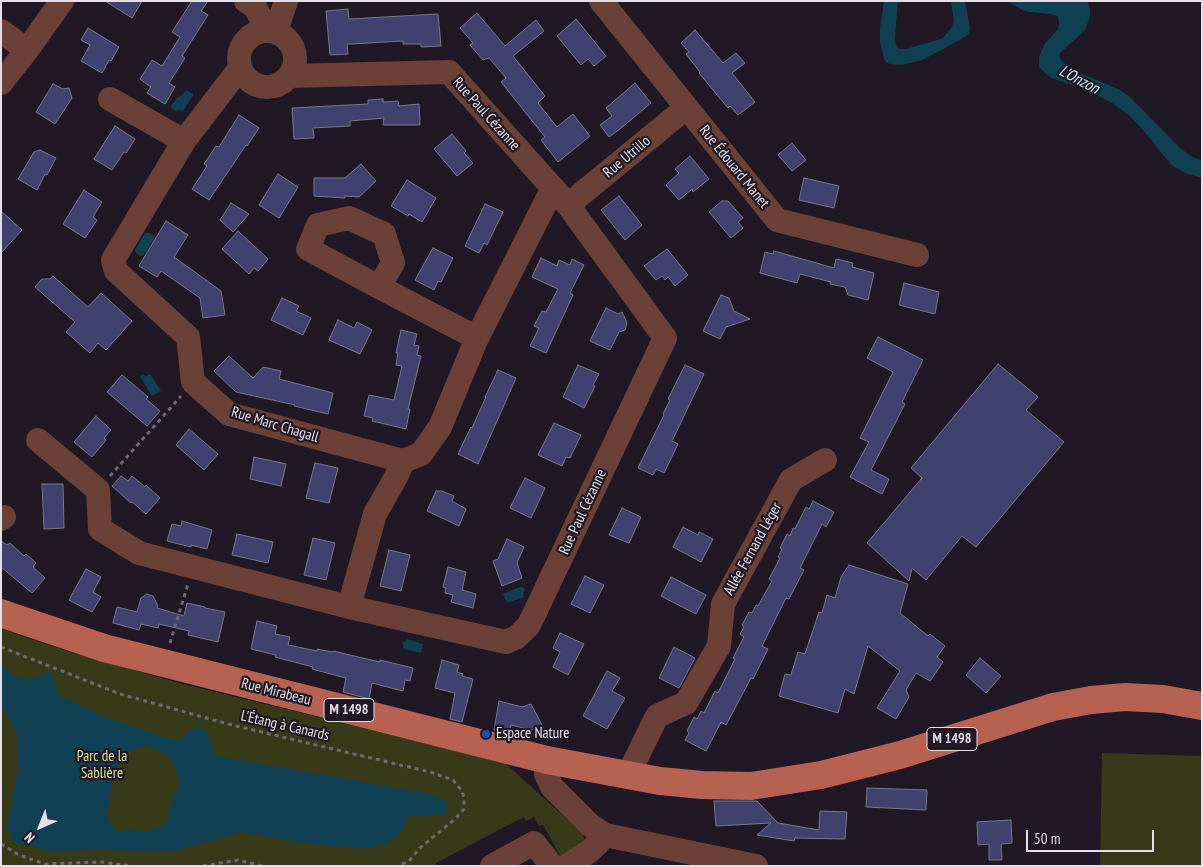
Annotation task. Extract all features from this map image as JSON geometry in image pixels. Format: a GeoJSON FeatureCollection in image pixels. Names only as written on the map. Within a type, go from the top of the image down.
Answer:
{"type":"FeatureCollection","features":[{"type":"Feature","properties":{"kind":"main road","name":"Rue Mirabeau"},"geometry":{"type":"LineString","coordinates":[[1,613],[104,648],[547,760],[660,781],[750,786],[821,775],[900,755],[1053,707],[1091,700],[1124,697],[1163,699],[1202,706]]}},
{"type":"Feature","properties":{"kind":"street"},"geometry":{"type":"LineString","coordinates":[[1,83],[62,1]]}},
{"type":"Feature","properties":{"kind":"street"},"geometry":{"type":"LineString","coordinates":[[246,1],[255,7],[271,31],[290,42],[296,59],[290,76],[278,85],[263,87],[249,81],[240,68],[240,50],[250,36],[271,31]]}},
{"type":"Feature","properties":{"kind":"street"},"geometry":{"type":"LineString","coordinates":[[271,31],[286,1]]}},
{"type":"Feature","properties":{"kind":"street","name":"Rue Édouard Manet"},"geometry":{"type":"LineString","coordinates":[[601,1],[777,220],[917,255]]}},
{"type":"Feature","properties":{"kind":"street"},"geometry":{"type":"LineString","coordinates":[[1,31],[27,50]]}},
{"type":"Feature","properties":{"kind":"street"},"geometry":{"type":"LineString","coordinates":[[193,382],[188,337],[116,271],[113,260],[184,141],[240,68]]}},
{"type":"Feature","properties":{"kind":"street","name":"Rue Paul Cézanne"},"geometry":{"type":"LineString","coordinates":[[98,490],[100,529],[139,553],[349,607],[506,642],[517,637],[529,625],[665,338],[560,197],[449,72],[290,76]]}},
{"type":"Feature","properties":{"kind":"street"},"geometry":{"type":"LineString","coordinates":[[110,99],[184,141]]}},
{"type":"Feature","properties":{"kind":"street","name":"Rue Utrillo"},"geometry":{"type":"LineString","coordinates":[[560,197],[686,108]]}},
{"type":"Feature","properties":{"kind":"street"},"geometry":{"type":"LineString","coordinates":[[349,607],[375,514],[403,461],[421,454],[440,427],[477,338],[560,197]]}},
{"type":"Feature","properties":{"kind":"street"},"geometry":{"type":"LineString","coordinates":[[379,287],[477,338]]}},
{"type":"Feature","properties":{"kind":"street","name":"Rue Marc Chagall"},"geometry":{"type":"LineString","coordinates":[[193,382],[229,414],[403,461]]}},
{"type":"Feature","properties":{"kind":"street"},"geometry":{"type":"LineString","coordinates":[[38,440],[98,490]]}},
{"type":"Feature","properties":{"kind":"street","name":"Allée Fernand Léger"},"geometry":{"type":"LineString","coordinates":[[628,775],[657,716],[686,703],[719,646],[723,604],[791,480],[825,460]]}},
{"type":"Feature","properties":{"kind":"street"},"geometry":{"type":"LineString","coordinates":[[547,760],[546,774],[552,787],[590,825],[605,835],[756,866]]}},
{"type":"Feature","properties":{"kind":"street"},"geometry":{"type":"LineString","coordinates":[[567,866],[590,851],[605,835]]}},
{"type":"Feature","properties":{"kind":"street"},"geometry":{"type":"LineString","coordinates":[[492,866],[534,843],[552,866]]}},
{"type":"Feature","properties":{"kind":"path"},"geometry":{"type":"LineString","coordinates":[[98,490],[193,382]]}},
{"type":"Feature","properties":{"kind":"path"},"geometry":{"type":"LineString","coordinates":[[170,644],[193,567]]}},
{"type":"Feature","properties":{"kind":"path","name":"L'Étang à Canards"},"geometry":{"type":"LineString","coordinates":[[1,647],[120,694],[232,725],[430,772],[453,780],[464,797],[464,809],[455,819],[421,847],[409,861],[398,866]]}},
{"type":"Feature","properties":{"kind":"path"},"geometry":{"type":"LineString","coordinates":[[1,844],[19,855],[45,864],[102,862],[131,866]]}},
{"type":"Feature","properties":{"kind":"path"},"geometry":{"type":"LineString","coordinates":[[203,866],[238,860],[262,866]]}},
{"type":"Feature","properties":{"kind":"path"},"geometry":{"type":"LineString","coordinates":[[409,861],[412,866]]}},
{"type":"Feature","properties":{"kind":"green space","name":"Parc de la Sablière"},"geometry":{"type":"Polygon","coordinates":[[[1,628],[77,654],[183,684],[504,762],[582,833],[585,841],[563,861],[543,825],[539,826],[534,817],[526,821],[524,817],[436,863],[437,866],[1,866],[1,628]]]}},
{"type":"Feature","properties":{"kind":"green space"},"geometry":{"type":"Polygon","coordinates":[[[1102,753],[1202,756],[1202,866],[1100,866],[1102,753]]]}},
{"type":"Feature","properties":{"kind":"water"},"geometry":{"type":"Polygon","coordinates":[[[884,1],[898,1],[895,38],[898,49],[906,49],[944,37],[954,22],[951,1],[965,1],[970,29],[968,35],[922,60],[902,65],[887,63],[880,42],[884,1]]]}},
{"type":"Feature","properties":{"kind":"water","name":"L'Onzon"},"geometry":{"type":"Polygon","coordinates":[[[1007,1],[1088,1],[1090,16],[1086,28],[1060,53],[1061,60],[1069,68],[1120,90],[1130,97],[1180,148],[1202,161],[1202,178],[1185,173],[1173,166],[1130,116],[1112,103],[1091,92],[1046,74],[1039,67],[1039,57],[1044,45],[1058,29],[1058,16],[1024,11],[1007,1]]]}},
{"type":"Feature","properties":{"kind":"water"},"geometry":{"type":"Polygon","coordinates":[[[186,90],[193,95],[183,111],[172,109],[171,106],[186,90]]]}},
{"type":"Feature","properties":{"kind":"water"},"geometry":{"type":"Polygon","coordinates":[[[145,233],[153,235],[154,239],[144,255],[140,256],[135,250],[145,233]]]}},
{"type":"Feature","properties":{"kind":"water"},"geometry":{"type":"Polygon","coordinates":[[[150,374],[161,391],[152,396],[140,376],[150,374]]]}},
{"type":"Feature","properties":{"kind":"water"},"geometry":{"type":"Polygon","coordinates":[[[523,587],[525,590],[524,597],[507,603],[503,594],[523,587]]]}},
{"type":"Feature","properties":{"kind":"water"},"geometry":{"type":"Polygon","coordinates":[[[406,639],[423,644],[421,653],[404,649],[402,643],[406,639]]]}},
{"type":"Feature","properties":{"kind":"water"},"geometry":{"type":"Polygon","coordinates":[[[1,664],[16,677],[33,679],[48,672],[52,674],[58,695],[109,719],[178,742],[194,727],[206,730],[215,756],[430,794],[448,802],[445,813],[411,815],[399,834],[389,842],[371,849],[297,842],[242,832],[177,850],[102,849],[52,851],[14,842],[7,828],[18,770],[17,734],[1,703],[1,664]],[[146,745],[121,755],[114,774],[107,816],[111,825],[117,831],[134,830],[146,833],[162,827],[168,819],[172,801],[179,786],[177,770],[170,757],[146,745]]]}},
{"type":"Feature","properties":{"kind":"building"},"geometry":{"type":"Polygon","coordinates":[[[105,1],[142,1],[132,18],[105,1]]]}},
{"type":"Feature","properties":{"kind":"building"},"geometry":{"type":"Polygon","coordinates":[[[192,1],[208,1],[201,11],[208,15],[182,56],[185,58],[169,83],[175,87],[165,104],[147,93],[151,87],[140,79],[152,60],[162,66],[180,37],[172,32],[192,1]]]}},
{"type":"Feature","properties":{"kind":"building"},"geometry":{"type":"Polygon","coordinates":[[[348,9],[349,19],[438,14],[441,46],[421,47],[421,44],[403,44],[403,41],[347,44],[348,54],[330,55],[326,11],[348,9]]]}},
{"type":"Feature","properties":{"kind":"building"},"geometry":{"type":"Polygon","coordinates":[[[477,13],[505,46],[536,20],[544,31],[513,56],[545,96],[538,103],[557,127],[573,114],[590,136],[558,162],[541,140],[545,137],[501,82],[506,78],[489,58],[483,60],[470,45],[473,43],[460,28],[477,13]]]}},
{"type":"Feature","properties":{"kind":"building"},"geometry":{"type":"Polygon","coordinates":[[[576,19],[606,56],[594,66],[588,59],[581,65],[557,36],[576,19]]]}},
{"type":"Feature","properties":{"kind":"building"},"geometry":{"type":"Polygon","coordinates":[[[88,28],[119,47],[102,73],[81,61],[90,45],[81,40],[88,28]]]}},
{"type":"Feature","properties":{"kind":"building"},"geometry":{"type":"Polygon","coordinates":[[[695,30],[723,63],[736,53],[745,63],[732,73],[755,102],[738,115],[730,106],[728,108],[686,54],[689,52],[681,43],[695,30]]]}},
{"type":"Feature","properties":{"kind":"building"},"geometry":{"type":"Polygon","coordinates":[[[635,83],[651,103],[609,137],[600,125],[612,116],[606,108],[635,83]]]}},
{"type":"Feature","properties":{"kind":"building"},"geometry":{"type":"Polygon","coordinates":[[[53,84],[63,89],[69,88],[72,98],[55,124],[36,112],[53,84]]]}},
{"type":"Feature","properties":{"kind":"building"},"geometry":{"type":"Polygon","coordinates":[[[383,99],[383,102],[398,101],[399,106],[419,104],[420,125],[383,125],[384,118],[350,121],[350,126],[313,128],[314,138],[294,139],[292,108],[368,104],[368,100],[383,99]]]}},
{"type":"Feature","properties":{"kind":"building"},"geometry":{"type":"Polygon","coordinates":[[[239,115],[259,128],[209,200],[192,189],[207,166],[204,164],[216,146],[219,147],[239,115]]]}},
{"type":"Feature","properties":{"kind":"building"},"geometry":{"type":"Polygon","coordinates":[[[115,126],[135,139],[112,170],[94,159],[115,126]]]}},
{"type":"Feature","properties":{"kind":"building"},"geometry":{"type":"Polygon","coordinates":[[[452,134],[473,163],[457,176],[434,149],[452,134]]]}},
{"type":"Feature","properties":{"kind":"building"},"geometry":{"type":"Polygon","coordinates":[[[792,143],[806,160],[792,171],[778,155],[792,143]]]}},
{"type":"Feature","properties":{"kind":"building"},"geometry":{"type":"Polygon","coordinates":[[[40,150],[56,158],[37,190],[18,179],[34,152],[40,150]]]}},
{"type":"Feature","properties":{"kind":"building"},"geometry":{"type":"Polygon","coordinates":[[[690,156],[709,179],[693,192],[692,189],[679,200],[666,185],[679,173],[675,169],[690,156]]]}},
{"type":"Feature","properties":{"kind":"building"},"geometry":{"type":"Polygon","coordinates":[[[361,164],[376,181],[359,197],[314,196],[314,178],[345,178],[361,164]]]}},
{"type":"Feature","properties":{"kind":"building"},"geometry":{"type":"Polygon","coordinates":[[[278,174],[298,187],[279,218],[259,205],[278,174]]]}},
{"type":"Feature","properties":{"kind":"building"},"geometry":{"type":"Polygon","coordinates":[[[804,178],[839,186],[834,208],[799,200],[804,178]]]}},
{"type":"Feature","properties":{"kind":"building"},"geometry":{"type":"Polygon","coordinates":[[[407,180],[436,198],[422,222],[391,206],[407,180]]]}},
{"type":"Feature","properties":{"kind":"building"},"geometry":{"type":"Polygon","coordinates":[[[84,190],[102,202],[93,217],[97,220],[85,238],[63,224],[84,190]]]}},
{"type":"Feature","properties":{"kind":"building"},"geometry":{"type":"Polygon","coordinates":[[[619,196],[642,225],[625,240],[601,210],[619,196]]]}},
{"type":"Feature","properties":{"kind":"building"},"geometry":{"type":"Polygon","coordinates":[[[722,201],[728,201],[743,218],[738,222],[743,228],[731,238],[709,212],[722,201]]]}},
{"type":"Feature","properties":{"kind":"building"},"geometry":{"type":"Polygon","coordinates":[[[231,203],[249,214],[233,232],[220,220],[231,203]]]}},
{"type":"Feature","properties":{"kind":"building"},"geometry":{"type":"Polygon","coordinates":[[[485,204],[503,212],[487,245],[484,243],[479,253],[465,246],[485,204]]]}},
{"type":"Feature","properties":{"kind":"building"},"geometry":{"type":"Polygon","coordinates":[[[1,211],[22,230],[1,253],[1,211]]]}},
{"type":"Feature","properties":{"kind":"building"},"geometry":{"type":"Polygon","coordinates":[[[166,221],[188,235],[174,257],[221,291],[225,315],[203,318],[200,298],[161,271],[157,277],[139,266],[166,221]]]}},
{"type":"Feature","properties":{"kind":"building"},"geometry":{"type":"Polygon","coordinates":[[[238,231],[268,259],[258,271],[254,268],[249,274],[222,249],[238,231]]]}},
{"type":"Feature","properties":{"kind":"building"},"geometry":{"type":"Polygon","coordinates":[[[433,248],[453,258],[441,282],[438,281],[434,290],[415,280],[433,248]]]}},
{"type":"Feature","properties":{"kind":"building"},"geometry":{"type":"Polygon","coordinates":[[[667,249],[688,275],[675,286],[668,277],[665,280],[662,276],[656,280],[644,266],[667,249]]]}},
{"type":"Feature","properties":{"kind":"building"},"geometry":{"type":"Polygon","coordinates":[[[774,251],[834,268],[836,259],[853,263],[852,267],[874,273],[868,300],[848,295],[845,287],[800,274],[797,283],[760,273],[765,252],[773,254],[774,251]]]}},
{"type":"Feature","properties":{"kind":"building"},"geometry":{"type":"Polygon","coordinates":[[[541,258],[557,266],[559,260],[570,265],[572,259],[584,265],[570,293],[573,295],[546,353],[530,346],[539,328],[534,326],[542,311],[546,312],[558,289],[532,277],[541,258]]]}},
{"type":"Feature","properties":{"kind":"building"},"geometry":{"type":"Polygon","coordinates":[[[53,276],[88,307],[101,293],[132,321],[106,350],[98,343],[90,353],[66,332],[75,322],[35,287],[42,279],[50,279],[53,276]]]}},
{"type":"Feature","properties":{"kind":"building"},"geometry":{"type":"Polygon","coordinates":[[[904,283],[939,292],[935,314],[899,305],[904,283]]]}},
{"type":"Feature","properties":{"kind":"building"},"geometry":{"type":"Polygon","coordinates":[[[721,295],[729,298],[734,311],[750,319],[726,327],[720,339],[703,331],[721,295]]]}},
{"type":"Feature","properties":{"kind":"building"},"geometry":{"type":"Polygon","coordinates":[[[282,298],[299,306],[296,311],[311,318],[303,335],[271,320],[282,298]]]}},
{"type":"Feature","properties":{"kind":"building"},"geometry":{"type":"Polygon","coordinates":[[[606,308],[618,314],[622,312],[627,323],[625,330],[619,332],[610,350],[590,341],[606,308]]]}},
{"type":"Feature","properties":{"kind":"building"},"geometry":{"type":"Polygon","coordinates":[[[338,320],[354,328],[357,322],[372,330],[360,354],[329,340],[338,320]]]}},
{"type":"Feature","properties":{"kind":"building"},"geometry":{"type":"Polygon","coordinates":[[[401,330],[417,334],[414,345],[419,346],[417,355],[421,356],[408,409],[410,409],[406,429],[372,421],[373,418],[364,416],[369,395],[394,400],[402,366],[396,365],[398,353],[396,353],[401,330]]]}},
{"type":"Feature","properties":{"kind":"building"},"geometry":{"type":"Polygon","coordinates":[[[878,337],[923,360],[902,402],[905,404],[871,470],[889,479],[882,494],[850,477],[869,442],[860,438],[893,372],[867,358],[878,337]]]}},
{"type":"Feature","properties":{"kind":"building"},"geometry":{"type":"Polygon","coordinates":[[[229,356],[253,378],[263,367],[281,371],[279,379],[333,393],[328,414],[236,392],[214,371],[229,356]]]}},
{"type":"Feature","properties":{"kind":"building"},"geometry":{"type":"Polygon","coordinates":[[[998,364],[1038,397],[1026,410],[1064,442],[976,547],[962,536],[926,580],[912,568],[909,581],[867,543],[922,478],[911,468],[998,364]]]}},
{"type":"Feature","properties":{"kind":"building"},"geometry":{"type":"Polygon","coordinates":[[[578,365],[599,374],[584,408],[563,397],[578,365]]]}},
{"type":"Feature","properties":{"kind":"building"},"geometry":{"type":"Polygon","coordinates":[[[685,365],[704,374],[672,441],[678,444],[664,473],[656,469],[653,475],[638,468],[664,415],[670,400],[668,399],[685,365]]]}},
{"type":"Feature","properties":{"kind":"building"},"geometry":{"type":"Polygon","coordinates":[[[498,370],[516,378],[478,464],[458,454],[498,370]]]}},
{"type":"Feature","properties":{"kind":"building"},"geometry":{"type":"Polygon","coordinates":[[[122,375],[148,397],[146,399],[160,411],[147,426],[107,392],[122,375]]]}},
{"type":"Feature","properties":{"kind":"building"},"geometry":{"type":"Polygon","coordinates":[[[96,416],[111,430],[104,438],[106,440],[92,457],[74,442],[96,416]]]}},
{"type":"Feature","properties":{"kind":"building"},"geometry":{"type":"Polygon","coordinates":[[[554,423],[581,435],[570,458],[566,457],[562,466],[538,455],[554,423]]]}},
{"type":"Feature","properties":{"kind":"building"},"geometry":{"type":"Polygon","coordinates":[[[189,429],[218,454],[204,470],[176,445],[189,429]]]}},
{"type":"Feature","properties":{"kind":"building"},"geometry":{"type":"Polygon","coordinates":[[[254,457],[286,464],[281,486],[250,479],[254,457]]]}},
{"type":"Feature","properties":{"kind":"building"},"geometry":{"type":"Polygon","coordinates":[[[315,463],[338,468],[329,503],[306,498],[315,463]]]}},
{"type":"Feature","properties":{"kind":"building"},"geometry":{"type":"Polygon","coordinates":[[[121,476],[128,481],[132,476],[145,487],[146,485],[160,498],[146,514],[112,486],[121,476]]]}},
{"type":"Feature","properties":{"kind":"building"},"geometry":{"type":"Polygon","coordinates":[[[525,478],[545,488],[531,518],[510,508],[525,478]]]}},
{"type":"Feature","properties":{"kind":"building"},"geometry":{"type":"Polygon","coordinates":[[[42,484],[63,484],[64,528],[44,529],[42,484]]]}},
{"type":"Feature","properties":{"kind":"building"},"geometry":{"type":"Polygon","coordinates":[[[436,491],[442,491],[454,496],[452,501],[466,509],[459,526],[427,511],[436,491]]]}},
{"type":"Feature","properties":{"kind":"building"},"geometry":{"type":"Polygon","coordinates":[[[813,501],[834,512],[826,527],[822,524],[800,568],[804,570],[789,599],[786,598],[762,646],[768,649],[753,679],[751,678],[726,725],[721,722],[706,751],[685,740],[689,733],[687,731],[694,717],[697,719],[701,711],[704,713],[715,691],[718,693],[744,637],[740,634],[744,627],[742,625],[749,612],[752,613],[756,605],[758,606],[772,581],[769,579],[780,558],[778,557],[782,549],[780,548],[787,534],[790,536],[806,507],[809,509],[813,501]]]}},
{"type":"Feature","properties":{"kind":"building"},"geometry":{"type":"Polygon","coordinates":[[[622,508],[641,517],[629,543],[609,535],[622,508]]]}},
{"type":"Feature","properties":{"kind":"building"},"geometry":{"type":"Polygon","coordinates":[[[182,521],[212,530],[207,549],[167,541],[172,524],[181,526],[182,521]]]}},
{"type":"Feature","properties":{"kind":"building"},"geometry":{"type":"Polygon","coordinates":[[[683,527],[698,535],[699,532],[713,539],[701,562],[673,547],[683,527]]]}},
{"type":"Feature","properties":{"kind":"building"},"geometry":{"type":"Polygon","coordinates":[[[237,534],[273,542],[268,563],[232,555],[237,534]]]}},
{"type":"Feature","properties":{"kind":"building"},"geometry":{"type":"Polygon","coordinates":[[[313,538],[335,543],[326,580],[304,575],[313,538]]]}},
{"type":"Feature","properties":{"kind":"building"},"geometry":{"type":"Polygon","coordinates":[[[507,539],[524,547],[517,563],[522,578],[502,586],[493,561],[498,559],[507,539]]]}},
{"type":"Feature","properties":{"kind":"building"},"geometry":{"type":"Polygon","coordinates":[[[1,541],[7,545],[10,543],[24,556],[26,554],[36,563],[33,567],[45,578],[32,593],[1,567],[1,541]]]}},
{"type":"Feature","properties":{"kind":"building"},"geometry":{"type":"Polygon","coordinates":[[[389,550],[410,555],[401,591],[380,586],[389,550]]]}},
{"type":"Feature","properties":{"kind":"building"},"geometry":{"type":"Polygon","coordinates":[[[849,565],[908,584],[900,613],[928,636],[930,634],[945,646],[937,657],[943,662],[930,681],[916,673],[906,690],[909,697],[896,719],[877,708],[900,671],[868,646],[854,694],[845,689],[838,713],[779,696],[785,674],[791,675],[798,652],[805,654],[819,612],[822,613],[827,595],[835,598],[841,577],[849,565]]]}},
{"type":"Feature","properties":{"kind":"building"},"geometry":{"type":"Polygon","coordinates":[[[448,567],[466,572],[462,590],[476,594],[473,608],[451,602],[453,595],[445,593],[446,588],[443,587],[448,567]]]}},
{"type":"Feature","properties":{"kind":"building"},"geometry":{"type":"Polygon","coordinates":[[[86,569],[101,577],[93,592],[101,597],[92,612],[69,600],[86,569]]]}},
{"type":"Feature","properties":{"kind":"building"},"geometry":{"type":"Polygon","coordinates":[[[585,576],[604,585],[590,613],[571,604],[585,576]]]}},
{"type":"Feature","properties":{"kind":"building"},"geometry":{"type":"Polygon","coordinates":[[[671,577],[706,595],[696,614],[661,596],[671,577]]]}},
{"type":"Feature","properties":{"kind":"building"},"geometry":{"type":"Polygon","coordinates":[[[147,594],[153,596],[158,606],[157,608],[184,616],[187,603],[225,612],[218,642],[188,635],[189,631],[159,624],[158,628],[141,624],[139,630],[113,623],[117,607],[137,612],[141,598],[147,594]]]}},
{"type":"Feature","properties":{"kind":"building"},"geometry":{"type":"Polygon","coordinates":[[[257,621],[277,626],[275,634],[290,637],[288,645],[317,651],[317,649],[333,651],[413,668],[410,681],[405,680],[403,691],[372,683],[369,699],[343,692],[346,678],[275,657],[276,655],[251,649],[257,621]]]}},
{"type":"Feature","properties":{"kind":"building"},"geometry":{"type":"Polygon","coordinates":[[[560,633],[584,644],[568,675],[553,667],[560,652],[553,648],[560,633]]]}},
{"type":"Feature","properties":{"kind":"building"},"geometry":{"type":"Polygon","coordinates":[[[674,647],[695,658],[679,688],[659,678],[674,647]]]}},
{"type":"Feature","properties":{"kind":"building"},"geometry":{"type":"Polygon","coordinates":[[[980,658],[1001,676],[986,693],[966,675],[980,658]]]}},
{"type":"Feature","properties":{"kind":"building"},"geometry":{"type":"Polygon","coordinates":[[[442,660],[459,665],[457,672],[463,674],[462,676],[473,679],[462,722],[450,719],[455,693],[435,688],[442,660]]]}},
{"type":"Feature","properties":{"kind":"building"},"geometry":{"type":"Polygon","coordinates":[[[607,671],[620,678],[612,691],[625,698],[607,729],[583,716],[607,671]]]}},
{"type":"Feature","properties":{"kind":"building"},"geometry":{"type":"Polygon","coordinates":[[[499,701],[522,707],[531,704],[542,725],[532,730],[511,725],[508,734],[494,730],[499,701]]]}},
{"type":"Feature","properties":{"kind":"building"},"geometry":{"type":"Polygon","coordinates":[[[867,788],[927,790],[926,810],[866,807],[867,788]]]}},
{"type":"Feature","properties":{"kind":"building"},"geometry":{"type":"Polygon","coordinates":[[[714,801],[757,801],[778,823],[819,830],[820,811],[847,812],[845,839],[795,838],[794,841],[757,835],[771,823],[716,826],[714,801]]]}},
{"type":"Feature","properties":{"kind":"building"},"geometry":{"type":"Polygon","coordinates":[[[1011,820],[1012,843],[1001,844],[1002,860],[989,860],[989,844],[978,845],[977,822],[1011,820]]]}},
{"type":"Feature","properties":{"kind":"place","name":"Espace Nature"},"geometry":{"type":"Point","coordinates":[486,734]}}]}
